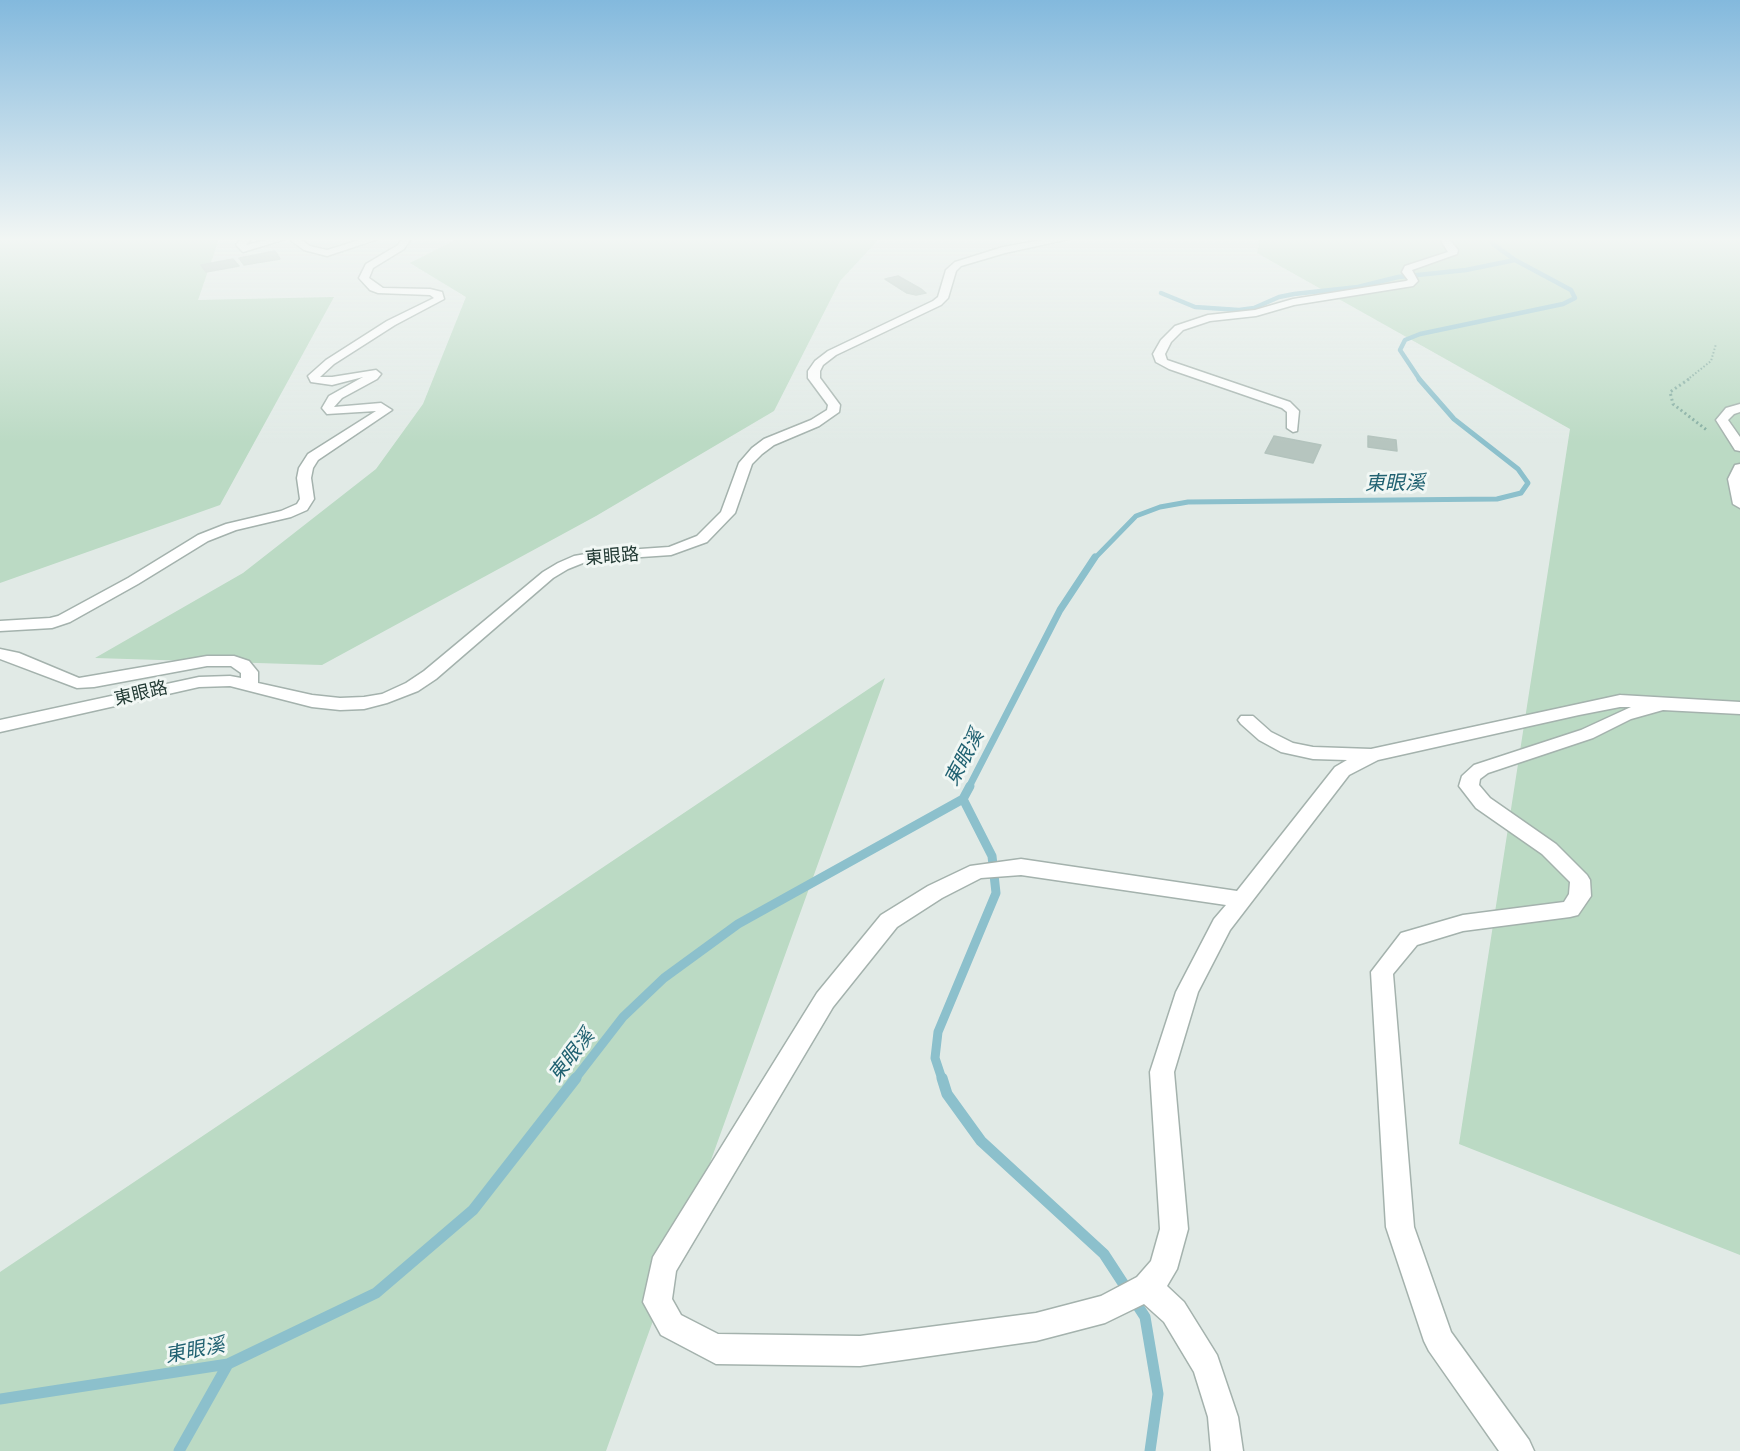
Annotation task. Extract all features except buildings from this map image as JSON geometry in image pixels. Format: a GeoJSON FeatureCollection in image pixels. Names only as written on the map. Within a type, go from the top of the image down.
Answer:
{"type":"FeatureCollection","features":[{"type":"Feature","properties":{"kind":"street"},"geometry":{"type":"LineString","coordinates":[[0,626],[52,623],[64,620],[133,582],[202,538],[231,527],[297,511],[307,499],[304,478],[309,462],[323,450],[386,410],[381,407],[330,411],[328,408],[338,395],[373,377],[375,374],[372,372],[333,381],[315,380],[314,376],[330,362],[391,323],[424,307]]}},
{"type":"Feature","properties":{"kind":"street","name":"東眼路"},"geometry":{"type":"LineString","coordinates":[[0,726],[199,682],[230,681],[312,700],[340,704],[364,703],[387,698],[412,687],[430,675],[548,575],[563,566],[579,559],[597,556],[671,551],[702,539],[728,513],[743,470],[757,451],[769,442],[815,423],[833,412],[834,405],[814,378],[814,371],[819,363],[832,353],[929,307]]}},
{"type":"Feature","properties":{"kind":"street"},"geometry":{"type":"LineString","coordinates":[[1278,307],[1256,314],[1208,318],[1179,328],[1166,340],[1159,354],[1162,362],[1286,405],[1293,411],[1293,428]]}},
{"type":"Feature","properties":{"kind":"street"},"geometry":{"type":"LineString","coordinates":[[1740,408],[1730,411],[1722,420],[1740,447]]}},
{"type":"Feature","properties":{"kind":"street"},"geometry":{"type":"LineString","coordinates":[[1740,468],[1735,479],[1740,504]]}},
{"type":"Feature","properties":{"kind":"street"},"geometry":{"type":"LineString","coordinates":[[0,654],[77,682],[94,682],[207,661],[234,661],[249,672],[250,685]]}},
{"type":"Feature","properties":{"kind":"street"},"geometry":{"type":"LineString","coordinates":[[1243,900],[1021,867],[977,871],[935,892],[889,921],[825,1000],[663,1267],[657,1302],[671,1325],[716,1349],[860,1351],[1036,1327],[1105,1309],[1147,1287],[1163,1269],[1174,1229],[1162,1072],[1186,992],[1222,925],[1243,900],[1342,771],[1372,756],[1620,701],[1740,708]]}},
{"type":"Feature","properties":{"kind":"street"},"geometry":{"type":"LineString","coordinates":[[1518,1451],[1439,1341],[1400,1227],[1382,972],[1409,939],[1463,923],[1570,909],[1580,896],[1580,880],[1549,849],[1483,803],[1469,786],[1471,776],[1481,769],[1587,734],[1625,715],[1662,704]]}},
{"type":"Feature","properties":{"kind":"street"},"geometry":{"type":"LineString","coordinates":[[1247,720],[1265,736],[1288,748],[1313,753],[1372,756]]}},
{"type":"Feature","properties":{"kind":"street"},"geometry":{"type":"LineString","coordinates":[[1147,1287],[1174,1312],[1207,1365],[1223,1417],[1227,1451]]}},
{"type":"Feature","properties":{"kind":"path"},"geometry":{"type":"LineString","coordinates":[[1710,433],[1673,404],[1670,392],[1711,361],[1716,344]]}},
{"type":"Feature","properties":{"kind":"green space"},"geometry":{"type":"Polygon","coordinates":[[[0,307],[329,307],[220,505],[0,583],[0,307]]]}},
{"type":"Feature","properties":{"kind":"green space"},"geometry":{"type":"Polygon","coordinates":[[[462,307],[827,307],[774,411],[596,516],[322,665],[95,658],[243,573],[376,469],[423,404],[462,307]]]}},
{"type":"Feature","properties":{"kind":"green space"},"geometry":{"type":"Polygon","coordinates":[[[1353,307],[1740,307],[1740,1255],[1459,1144],[1570,429],[1353,307]]]}},
{"type":"Feature","properties":{"kind":"green space"},"geometry":{"type":"Polygon","coordinates":[[[885,678],[606,1451],[0,1451],[0,1272],[885,678]]]}},
{"type":"Feature","properties":{"kind":"waterway"},"geometry":{"type":"LineString","coordinates":[[1194,307],[1239,310],[1257,307]]}},
{"type":"Feature","properties":{"kind":"waterway","name":"東眼溪"},"geometry":{"type":"LineString","coordinates":[[1420,380],[1400,350],[1405,340],[1420,334],[1550,307]]}},
{"type":"Feature","properties":{"kind":"waterway","name":"東眼溪"},"geometry":{"type":"LineString","coordinates":[[1094,559],[1136,516],[1160,507],[1188,502],[1497,499],[1521,493],[1528,483],[1518,469],[1454,419],[1419,379]]}},
{"type":"Feature","properties":{"kind":"waterway","name":"東眼溪"},"geometry":{"type":"LineString","coordinates":[[969,787],[1060,610],[1095,557]]}},
{"type":"Feature","properties":{"kind":"waterway","name":"東眼溪"},"geometry":{"type":"LineString","coordinates":[[963,799],[970,786]]}},
{"type":"Feature","properties":{"kind":"waterway","name":"東眼溪"},"geometry":{"type":"LineString","coordinates":[[575,1079],[623,1017],[664,978],[738,924],[963,799]]}},
{"type":"Feature","properties":{"kind":"waterway"},"geometry":{"type":"LineString","coordinates":[[942,1079],[935,1058],[938,1032],[996,893],[992,856],[963,799]]}},
{"type":"Feature","properties":{"kind":"waterway","name":"東眼溪"},"geometry":{"type":"LineString","coordinates":[[228,1364],[376,1293],[473,1210],[576,1078]]}},
{"type":"Feature","properties":{"kind":"waterway"},"geometry":{"type":"LineString","coordinates":[[942,1078],[947,1094],[981,1141],[1104,1254],[1145,1317],[1158,1394],[1150,1451]]}},
{"type":"Feature","properties":{"kind":"waterway","name":"東眼溪"},"geometry":{"type":"LineString","coordinates":[[0,1399],[228,1364]]}},
{"type":"Feature","properties":{"kind":"waterway"},"geometry":{"type":"LineString","coordinates":[[179,1451],[228,1364]]}}]}
